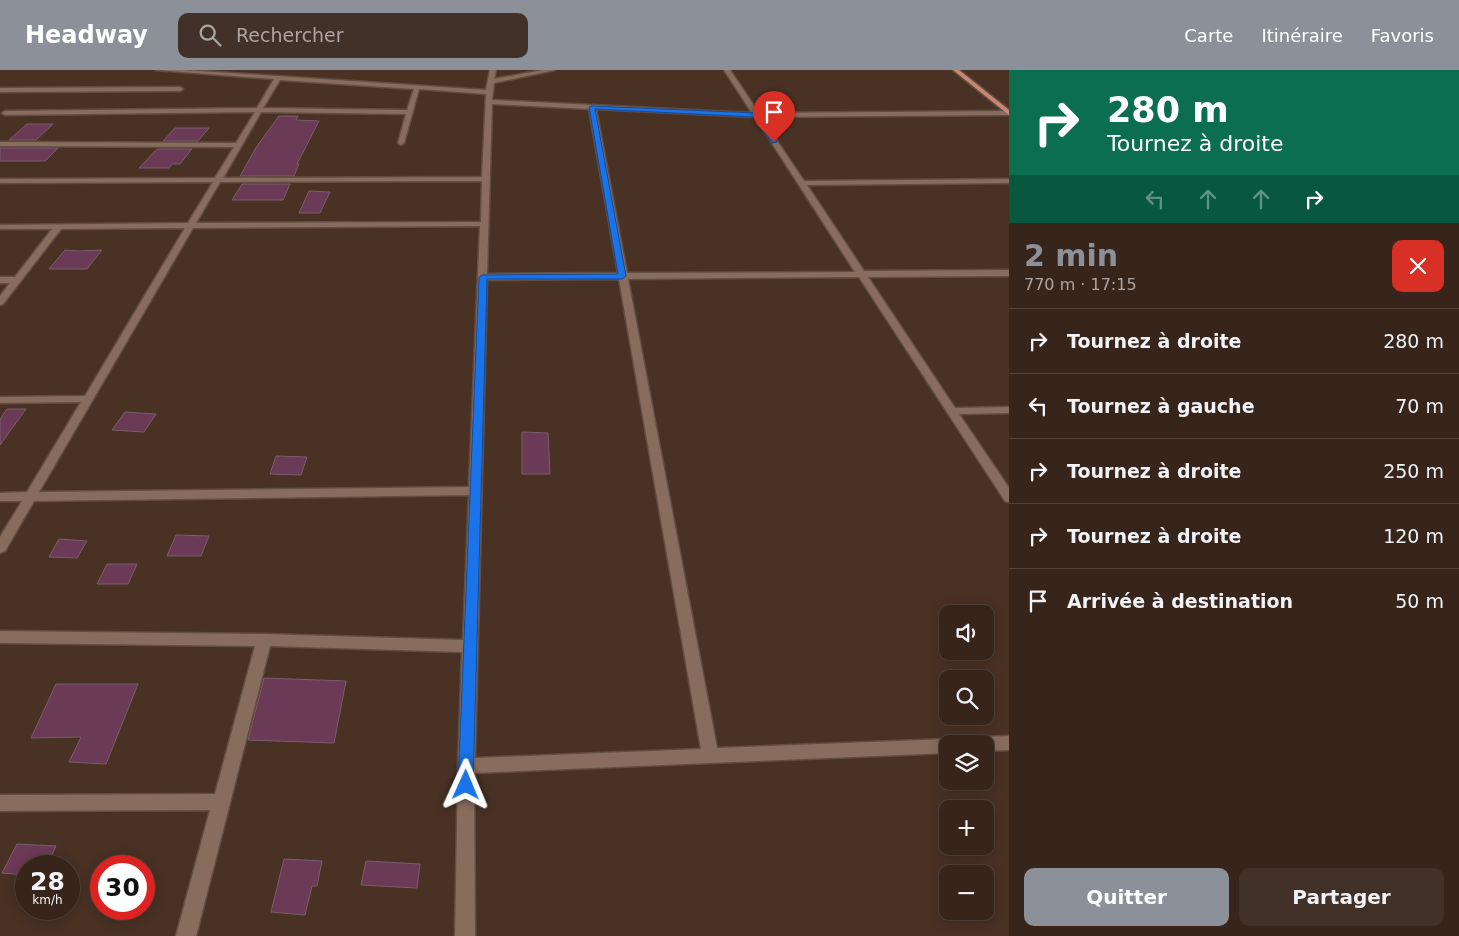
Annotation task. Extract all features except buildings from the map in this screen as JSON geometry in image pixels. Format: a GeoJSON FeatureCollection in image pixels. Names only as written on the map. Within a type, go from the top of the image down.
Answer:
{"type":"FeatureCollection","features":[{"type":"Feature","properties":{"kind":"main road"},"geometry":{"type":"LineString","coordinates":[[956,70],[1009,113]]}},
{"type":"Feature","properties":{"kind":"street"},"geometry":{"type":"LineString","coordinates":[[159,70],[278,78],[314,78],[417,87],[490,87],[592,107],[756,115],[1009,113]]}},
{"type":"Feature","properties":{"kind":"street"},"geometry":{"type":"LineString","coordinates":[[490,87],[552,70]]}},
{"type":"Feature","properties":{"kind":"street"},"geometry":{"type":"LineString","coordinates":[[727,70],[1009,498]]}},
{"type":"Feature","properties":{"kind":"street"},"geometry":{"type":"LineString","coordinates":[[0,548],[278,78]]}},
{"type":"Feature","properties":{"kind":"street"},"geometry":{"type":"LineString","coordinates":[[401,143],[417,87]]}},
{"type":"Feature","properties":{"kind":"street"},"geometry":{"type":"LineString","coordinates":[[465,936],[466,766],[490,87]]}},
{"type":"Feature","properties":{"kind":"street"},"geometry":{"type":"LineString","coordinates":[[0,90],[180,89]]}},
{"type":"Feature","properties":{"kind":"street"},"geometry":{"type":"LineString","coordinates":[[592,107],[710,756]]}},
{"type":"Feature","properties":{"kind":"street"},"geometry":{"type":"LineString","coordinates":[[5,113],[260,110],[410,112]]}},
{"type":"Feature","properties":{"kind":"street"},"geometry":{"type":"LineString","coordinates":[[0,144],[238,146]]}},
{"type":"Feature","properties":{"kind":"street"},"geometry":{"type":"LineString","coordinates":[[0,181],[486,179]]}},
{"type":"Feature","properties":{"kind":"street"},"geometry":{"type":"LineString","coordinates":[[801,183],[1009,181]]}},
{"type":"Feature","properties":{"kind":"street"},"geometry":{"type":"LineString","coordinates":[[0,227],[485,224]]}},
{"type":"Feature","properties":{"kind":"street"},"geometry":{"type":"LineString","coordinates":[[0,302],[59,226]]}},
{"type":"Feature","properties":{"kind":"street"},"geometry":{"type":"LineString","coordinates":[[483,277],[1009,273]]}},
{"type":"Feature","properties":{"kind":"street"},"geometry":{"type":"LineString","coordinates":[[0,280],[17,280]]}},
{"type":"Feature","properties":{"kind":"street"},"geometry":{"type":"LineString","coordinates":[[0,400],[88,399]]}},
{"type":"Feature","properties":{"kind":"street"},"geometry":{"type":"LineString","coordinates":[[952,411],[1009,410]]}},
{"type":"Feature","properties":{"kind":"street"},"geometry":{"type":"LineString","coordinates":[[0,497],[475,491]]}},
{"type":"Feature","properties":{"kind":"street"},"geometry":{"type":"LineString","coordinates":[[0,637],[264,640],[470,646]]}},
{"type":"Feature","properties":{"kind":"street"},"geometry":{"type":"LineString","coordinates":[[186,936],[264,640]]}},
{"type":"Feature","properties":{"kind":"street"},"geometry":{"type":"LineString","coordinates":[[994,744],[1009,743]]}},
{"type":"Feature","properties":{"kind":"street"},"geometry":{"type":"LineString","coordinates":[[466,766],[939,746]]}},
{"type":"Feature","properties":{"kind":"street"},"geometry":{"type":"LineString","coordinates":[[0,803],[220,802]]}},
{"type":"Feature","properties":{"kind":"route"},"geometry":{"type":"LineString","coordinates":[[466,785],[483,277],[622,276],[592,107],[756,115],[774,142]]}}]}
